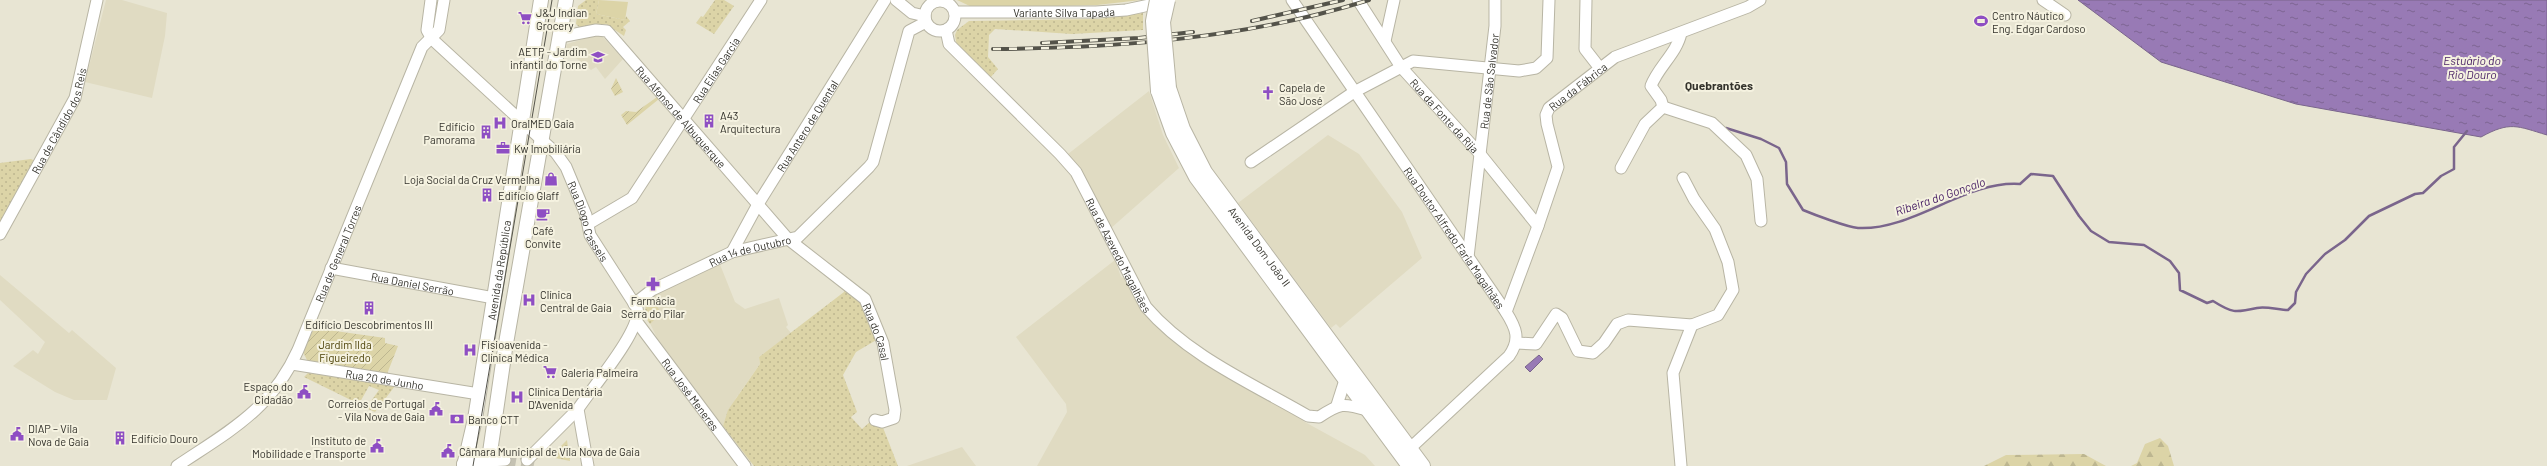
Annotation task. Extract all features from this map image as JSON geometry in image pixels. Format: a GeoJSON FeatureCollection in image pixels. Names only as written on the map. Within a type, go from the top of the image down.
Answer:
{"type":"FeatureCollection","features":[{"type":"Feature","properties":{"kind":"main road","name":"Avenida da República"},"geometry":{"type":"LineString","coordinates":[[464,465],[479,394],[515,178],[522,120],[542,0]]}},
{"type":"Feature","properties":{"kind":"main road","name":"Avenida da República"},"geometry":{"type":"LineString","coordinates":[[489,463],[505,349],[566,0]]}},
{"type":"Feature","properties":{"kind":"main road","name":"Avenida Dom João II"},"geometry":{"type":"LineString","coordinates":[[1157,0],[1152,21],[1163,90],[1173,133],[1196,177],[1367,410],[1406,457],[1423,466]]}},
{"type":"Feature","properties":{"kind":"main road","name":"Avenida Dom João II"},"geometry":{"type":"LineString","coordinates":[[1168,0],[1164,22],[1163,90],[1205,172],[1406,457]]}},
{"type":"Feature","properties":{"kind":"main road"},"geometry":{"type":"LineString","coordinates":[[464,465],[474,460],[489,463]]}},
{"type":"Feature","properties":{"kind":"street","name":"Rua de Cândido dos Reis"},"geometry":{"type":"LineString","coordinates":[[0,234],[75,98],[97,0]]}},
{"type":"Feature","properties":{"kind":"street"},"geometry":{"type":"LineString","coordinates":[[431,0],[428,30],[432,39],[543,138]]}},
{"type":"Feature","properties":{"kind":"street","name":"Rua de General Torres"},"geometry":{"type":"LineString","coordinates":[[177,466],[255,412],[275,390],[292,364],[422,47],[432,39],[439,30],[444,0]]}},
{"type":"Feature","properties":{"kind":"street","name":"Rua Elias Garcia"},"geometry":{"type":"LineString","coordinates":[[588,224],[632,198],[761,0]]}},
{"type":"Feature","properties":{"kind":"street","name":"Rua Antero de Quental"},"geometry":{"type":"LineString","coordinates":[[732,252],[758,204],[885,0]]}},
{"type":"Feature","properties":{"kind":"street"},"geometry":{"type":"LineString","coordinates":[[896,0],[912,13],[926,19],[937,31],[946,30],[955,21],[955,12],[951,5],[944,1],[931,4],[926,19]]}},
{"type":"Feature","properties":{"kind":"street","name":"Variante Silva Tapada"},"geometry":{"type":"LineString","coordinates":[[955,12],[1096,12],[1126,10],[1172,0]]}},
{"type":"Feature","properties":{"kind":"street","name":"Rua Doutor Alfredo Faria Magalhães"},"geometry":{"type":"LineString","coordinates":[[1292,0],[1506,312],[1517,332],[1517,343]]}},
{"type":"Feature","properties":{"kind":"street","name":"Rua da Fonte da Rija"},"geometry":{"type":"LineString","coordinates":[[1358,0],[1401,66],[1480,154],[1538,226]]}},
{"type":"Feature","properties":{"kind":"street"},"geometry":{"type":"LineString","coordinates":[[1385,42],[1394,0]]}},
{"type":"Feature","properties":{"kind":"street","name":"Rua de São Salvador"},"geometry":{"type":"LineString","coordinates":[[1468,257],[1495,26],[1494,0]]}},
{"type":"Feature","properties":{"kind":"street"},"geometry":{"type":"LineString","coordinates":[[1251,162],[1354,92],[1413,60],[1529,71],[1543,64],[1548,50],[1549,0]]}},
{"type":"Feature","properties":{"kind":"street"},"geometry":{"type":"LineString","coordinates":[[1586,0],[1585,49],[1600,67]]}},
{"type":"Feature","properties":{"kind":"street","name":"Rua da Fábrica"},"geometry":{"type":"LineString","coordinates":[[1506,312],[1558,167],[1546,116],[1550,108],[1600,67],[1615,57],[1748,7],[1760,0]]}},
{"type":"Feature","properties":{"kind":"street"},"geometry":{"type":"LineString","coordinates":[[2043,0],[2065,15]]}},
{"type":"Feature","properties":{"kind":"street","name":"Rua 14 de Outubro"},"geometry":{"type":"LineString","coordinates":[[634,304],[652,290],[732,252],[798,237],[873,162],[909,31],[926,19]]}},
{"type":"Feature","properties":{"kind":"street","name":"Rua Afonso de Albuquerque"},"geometry":{"type":"LineString","coordinates":[[560,37],[596,30],[607,31],[788,239]]}},
{"type":"Feature","properties":{"kind":"street","name":"Rua de Azevedo Magalhães"},"geometry":{"type":"LineString","coordinates":[[946,30],[949,44],[1076,172],[1146,307],[1160,324],[1220,366],[1308,416],[1319,417],[1337,405]]}},
{"type":"Feature","properties":{"kind":"street"},"geometry":{"type":"LineString","coordinates":[[1663,107],[1661,100],[1651,86],[1654,76],[1679,43],[1681,33]]}},
{"type":"Feature","properties":{"kind":"street"},"geometry":{"type":"LineString","coordinates":[[1622,168],[1645,124],[1663,107]]}},
{"type":"Feature","properties":{"kind":"street"},"geometry":{"type":"LineString","coordinates":[[1663,107],[1712,123],[1746,155],[1757,179],[1761,221]]}},
{"type":"Feature","properties":{"kind":"street","name":"Rua Diogo Cassels"},"geometry":{"type":"LineString","coordinates":[[543,138],[566,168],[588,224],[590,235],[634,304]]}},
{"type":"Feature","properties":{"kind":"street"},"geometry":{"type":"LineString","coordinates":[[1406,457],[1510,356],[1517,343],[1536,344],[1556,314],[1562,318],[1578,351],[1593,353],[1604,343],[1617,324],[1628,320],[1692,325],[1718,315],[1733,290],[1728,262],[1715,229],[1694,200],[1683,178]]}},
{"type":"Feature","properties":{"kind":"street","name":"Rua do Casal"},"geometry":{"type":"LineString","coordinates":[[788,239],[865,299],[884,343],[895,410],[894,418],[882,422],[875,420]]}},
{"type":"Feature","properties":{"kind":"street","name":"Rua Daniel Serrão"},"geometry":{"type":"LineString","coordinates":[[331,268],[494,298]]}},
{"type":"Feature","properties":{"kind":"street"},"geometry":{"type":"LineString","coordinates":[[527,460],[578,409],[629,339],[637,322],[638,312],[634,304]]}},
{"type":"Feature","properties":{"kind":"street","name":"Rua José Meneres"},"geometry":{"type":"LineString","coordinates":[[637,322],[745,466]]}},
{"type":"Feature","properties":{"kind":"street"},"geometry":{"type":"LineString","coordinates":[[1681,466],[1673,373],[1692,325]]}},
{"type":"Feature","properties":{"kind":"street","name":"Rua 20 de Junho"},"geometry":{"type":"LineString","coordinates":[[292,364],[479,394]]}},
{"type":"Feature","properties":{"kind":"street"},"geometry":{"type":"LineString","coordinates":[[1345,380],[1337,405],[1347,404],[1367,410]]}},
{"type":"Feature","properties":{"kind":"street"},"geometry":{"type":"LineString","coordinates":[[578,409],[588,466]]}},
{"type":"Feature","properties":{"kind":"street"},"geometry":{"type":"LineString","coordinates":[[489,463],[505,460]]}},
{"type":"Feature","properties":{"kind":"shaded area"},"geometry":{"type":"Polygon","coordinates":[[[106,0],[122,0],[167,13],[165,36],[152,98],[85,82],[106,0]]]}},
{"type":"Feature","properties":{"kind":"shaded area","name":"AETP - Jardim infantil do Torne"},"geometry":{"type":"Polygon","coordinates":[[[600,34],[623,59],[605,79],[596,67],[591,70],[566,50],[567,44],[600,34]]]}},
{"type":"Feature","properties":{"kind":"shaded area"},"geometry":{"type":"Polygon","coordinates":[[[1149,91],[1163,135],[1179,168],[1110,229],[1085,177],[1068,154],[1149,91]]]}},
{"type":"Feature","properties":{"kind":"shaded area"},"geometry":{"type":"Polygon","coordinates":[[[1328,135],[1359,154],[1402,212],[1422,258],[1340,328],[1336,324],[1331,328],[1238,203],[1328,135]]]}},
{"type":"Feature","properties":{"kind":"shaded area"},"geometry":{"type":"Polygon","coordinates":[[[1115,260],[1121,277],[1124,278],[1152,322],[1178,344],[1303,419],[1303,421],[1365,455],[1375,466],[1037,466],[1067,412],[1066,404],[1016,337],[1115,260]]]}},
{"type":"Feature","properties":{"kind":"shaded area"},"geometry":{"type":"Polygon","coordinates":[[[719,262],[735,302],[745,309],[779,298],[788,325],[786,327],[791,333],[759,357],[760,364],[736,398],[723,426],[657,338],[645,313],[647,302],[651,296],[719,262]]]}},
{"type":"Feature","properties":{"kind":"shaded area"},"geometry":{"type":"Polygon","coordinates":[[[0,275],[69,333],[72,330],[116,368],[107,400],[74,400],[55,392],[13,366],[33,350],[38,354],[45,342],[0,300],[0,275]]]}},
{"type":"Feature","properties":{"kind":"shaded area"},"geometry":{"type":"Polygon","coordinates":[[[962,447],[976,466],[907,466],[962,447]]]}},
{"type":"Feature","properties":{"kind":"green space"},"geometry":{"type":"Polygon","coordinates":[[[586,0],[599,0],[596,14],[625,20],[626,16],[630,21],[623,27],[626,30],[624,36],[606,24],[594,24],[580,28],[576,24],[578,6],[586,0]]]}},
{"type":"Feature","properties":{"kind":"green space"},"geometry":{"type":"Polygon","coordinates":[[[599,0],[628,2],[625,20],[596,14],[599,0]]]}},
{"type":"Feature","properties":{"kind":"green space"},"geometry":{"type":"Polygon","coordinates":[[[715,0],[724,0],[734,6],[714,34],[696,23],[701,16],[703,17],[715,0]]]}},
{"type":"Feature","properties":{"kind":"green space"},"geometry":{"type":"Polygon","coordinates":[[[957,0],[1141,0],[1097,5],[974,8],[957,0]]]}},
{"type":"Feature","properties":{"kind":"green space"},"geometry":{"type":"Polygon","coordinates":[[[1143,13],[1143,30],[1072,34],[995,29],[989,35],[988,57],[998,69],[990,78],[957,47],[955,35],[957,30],[969,21],[1099,19],[1143,13]]]}},
{"type":"Feature","properties":{"kind":"green space"},"geometry":{"type":"Polygon","coordinates":[[[616,78],[623,92],[615,96],[611,89],[616,78]]]}},
{"type":"Feature","properties":{"kind":"green space"},"geometry":{"type":"Polygon","coordinates":[[[657,97],[659,99],[627,125],[621,115],[626,111],[636,112],[657,97]]]}},
{"type":"Feature","properties":{"kind":"green space"},"geometry":{"type":"Polygon","coordinates":[[[31,159],[37,162],[0,227],[0,163],[31,159]]]}},
{"type":"Feature","properties":{"kind":"green space"},"geometry":{"type":"Polygon","coordinates":[[[845,286],[863,299],[878,339],[856,352],[843,375],[857,412],[851,417],[862,429],[871,421],[882,425],[898,466],[754,466],[723,426],[728,410],[760,364],[759,357],[844,292],[845,286]]]}},
{"type":"Feature","properties":{"kind":"green space"},"geometry":{"type":"Polygon","coordinates":[[[651,296],[661,313],[650,324],[646,318],[645,310],[647,302],[651,296]]]}},
{"type":"Feature","properties":{"kind":"green space","name":"Jardim Ilda Figueiredo"},"geometry":{"type":"Polygon","coordinates":[[[314,328],[385,338],[385,343],[398,346],[387,374],[308,362],[303,352],[314,328]]]}},
{"type":"Feature","properties":{"kind":"green space"},"geometry":{"type":"Polygon","coordinates":[[[308,373],[395,386],[375,412],[366,408],[379,390],[369,386],[359,404],[304,377],[308,373]]]}},
{"type":"Feature","properties":{"kind":"green space"},"geometry":{"type":"Polygon","coordinates":[[[2160,438],[2168,446],[2174,466],[2131,466],[2137,463],[2145,444],[2160,438]]]}},
{"type":"Feature","properties":{"kind":"green space"},"geometry":{"type":"Polygon","coordinates":[[[567,440],[570,461],[550,457],[567,440]]]}},
{"type":"Feature","properties":{"kind":"green space"},"geometry":{"type":"Polygon","coordinates":[[[2084,454],[2106,466],[1984,466],[2006,455],[2084,454]]]}},
{"type":"Feature","properties":{"kind":"water","name":"Estuário do Rio Douro"},"geometry":{"type":"Polygon","coordinates":[[[2078,0],[2547,0],[2547,135],[2521,127],[2507,127],[2481,137],[2296,104],[2161,62],[2078,0]]]}},
{"type":"Feature","properties":{"kind":"water"},"geometry":{"type":"Polygon","coordinates":[[[1539,355],[1543,359],[1530,372],[1525,367],[1539,355]]]}},
{"type":"Feature","properties":{"kind":"waterway","name":"Ribeira do Gonçalo"},"geometry":{"type":"LineString","coordinates":[[1726,128],[1761,139],[1779,148],[1786,162],[1787,184],[1803,210],[1823,218],[1858,228],[1879,227],[1899,222],[1980,190],[2000,185],[2020,184],[2031,174],[2053,176],[2079,216],[2091,231],[2109,242],[2144,245],[2170,261],[2179,273],[2180,290],[2207,303],[2213,301],[2229,310],[2234,311],[2261,308],[2288,310],[2295,303],[2296,292],[2306,274],[2325,254],[2345,240],[2369,216],[2415,194],[2423,193],[2441,176],[2454,169],[2454,147],[2467,131]]}},
{"type":"Feature","properties":{"kind":"tunnel"},"geometry":{"type":"LineString","coordinates":[[505,460],[523,463],[527,460]]}},
{"type":"Feature","properties":{"kind":"tunnel"},"geometry":{"type":"LineString","coordinates":[[523,463],[538,466]]}},
{"type":"Feature","properties":{"kind":"tram line"},"geometry":{"type":"LineString","coordinates":[[473,466],[552,0]]}},
{"type":"Feature","properties":{"kind":"railway"},"geometry":{"type":"LineString","coordinates":[[1252,21],[1343,0]]}},
{"type":"Feature","properties":{"kind":"railway"},"geometry":{"type":"LineString","coordinates":[[993,49],[1136,43],[1230,32],[1277,24],[1369,0]]}},
{"type":"Feature","properties":{"kind":"railway"},"geometry":{"type":"LineString","coordinates":[[1042,43],[1139,38],[1193,32]]}},
{"type":"Feature","properties":{"kind":"place","name":"J&J Indian Grocery"},"geometry":{"type":"Point","coordinates":[525,18]}},
{"type":"Feature","properties":{"kind":"place","name":"Centro Náutico Eng. Edgar Cardoso"},"geometry":{"type":"Point","coordinates":[1981,21]}},
{"type":"Feature","properties":{"kind":"place","name":"AETP - Jardim infantil do Torne"},"geometry":{"type":"Point","coordinates":[598,57]}},
{"type":"Feature","properties":{"kind":"place","name":"Capela de São José"},"geometry":{"type":"Point","coordinates":[1268,93]}},
{"type":"Feature","properties":{"kind":"place","name":"A43 Arquitectura"},"geometry":{"type":"Point","coordinates":[709,121]}},
{"type":"Feature","properties":{"kind":"place","name":"OralMED Gaia"},"geometry":{"type":"Point","coordinates":[500,123]}},
{"type":"Feature","properties":{"kind":"place","name":"Edifício Pamorama"},"geometry":{"type":"Point","coordinates":[486,132]}},
{"type":"Feature","properties":{"kind":"place","name":"Kw Imobiliária"},"geometry":{"type":"Point","coordinates":[503,148]}},
{"type":"Feature","properties":{"kind":"place","name":"Loja Social da Cruz Vermelha"},"geometry":{"type":"Point","coordinates":[551,179]}},
{"type":"Feature","properties":{"kind":"place","name":"Edifício Glaff"},"geometry":{"type":"Point","coordinates":[487,195]}},
{"type":"Feature","properties":{"kind":"place","name":"Café Convite"},"geometry":{"type":"Point","coordinates":[543,214]}},
{"type":"Feature","properties":{"kind":"place","name":"Farmácia Serra do Pilar"},"geometry":{"type":"Point","coordinates":[653,284]}},
{"type":"Feature","properties":{"kind":"place","name":"Clínica Central de Gaia"},"geometry":{"type":"Point","coordinates":[529,300]}},
{"type":"Feature","properties":{"kind":"place","name":"Edifício Descobrimentos III"},"geometry":{"type":"Point","coordinates":[369,308]}},
{"type":"Feature","properties":{"kind":"place","name":"Fisioavenida - Clínica Médica"},"geometry":{"type":"Point","coordinates":[470,350]}},
{"type":"Feature","properties":{"kind":"place","name":"Galeria Palmeira"},"geometry":{"type":"Point","coordinates":[550,372]}},
{"type":"Feature","properties":{"kind":"place","name":"Espaço do Cidadão"},"geometry":{"type":"Point","coordinates":[304,392]}},
{"type":"Feature","properties":{"kind":"place","name":"Clínica Dentária D'Avenida"},"geometry":{"type":"Point","coordinates":[517,397]}},
{"type":"Feature","properties":{"kind":"place","name":"Correios de Portugal - Vila Nova de Gaia"},"geometry":{"type":"Point","coordinates":[436,409]}},
{"type":"Feature","properties":{"kind":"place","name":"Banco CTT"},"geometry":{"type":"Point","coordinates":[457,419]}},
{"type":"Feature","properties":{"kind":"place","name":"DIAP – Vila Nova de Gaia"},"geometry":{"type":"Point","coordinates":[17,434]}},
{"type":"Feature","properties":{"kind":"place","name":"Edifício Douro"},"geometry":{"type":"Point","coordinates":[120,438]}},
{"type":"Feature","properties":{"kind":"place","name":"Instituto de Mobilidade e Transporte"},"geometry":{"type":"Point","coordinates":[377,446]}},
{"type":"Feature","properties":{"kind":"place","name":"Câmara Municipal de Vila Nova de Gaia"},"geometry":{"type":"Point","coordinates":[448,451]}},
{"type":"Feature","properties":{"kind":"district","name":"Quebrantões"},"geometry":{"type":"Point","coordinates":[1719,85]}}]}
